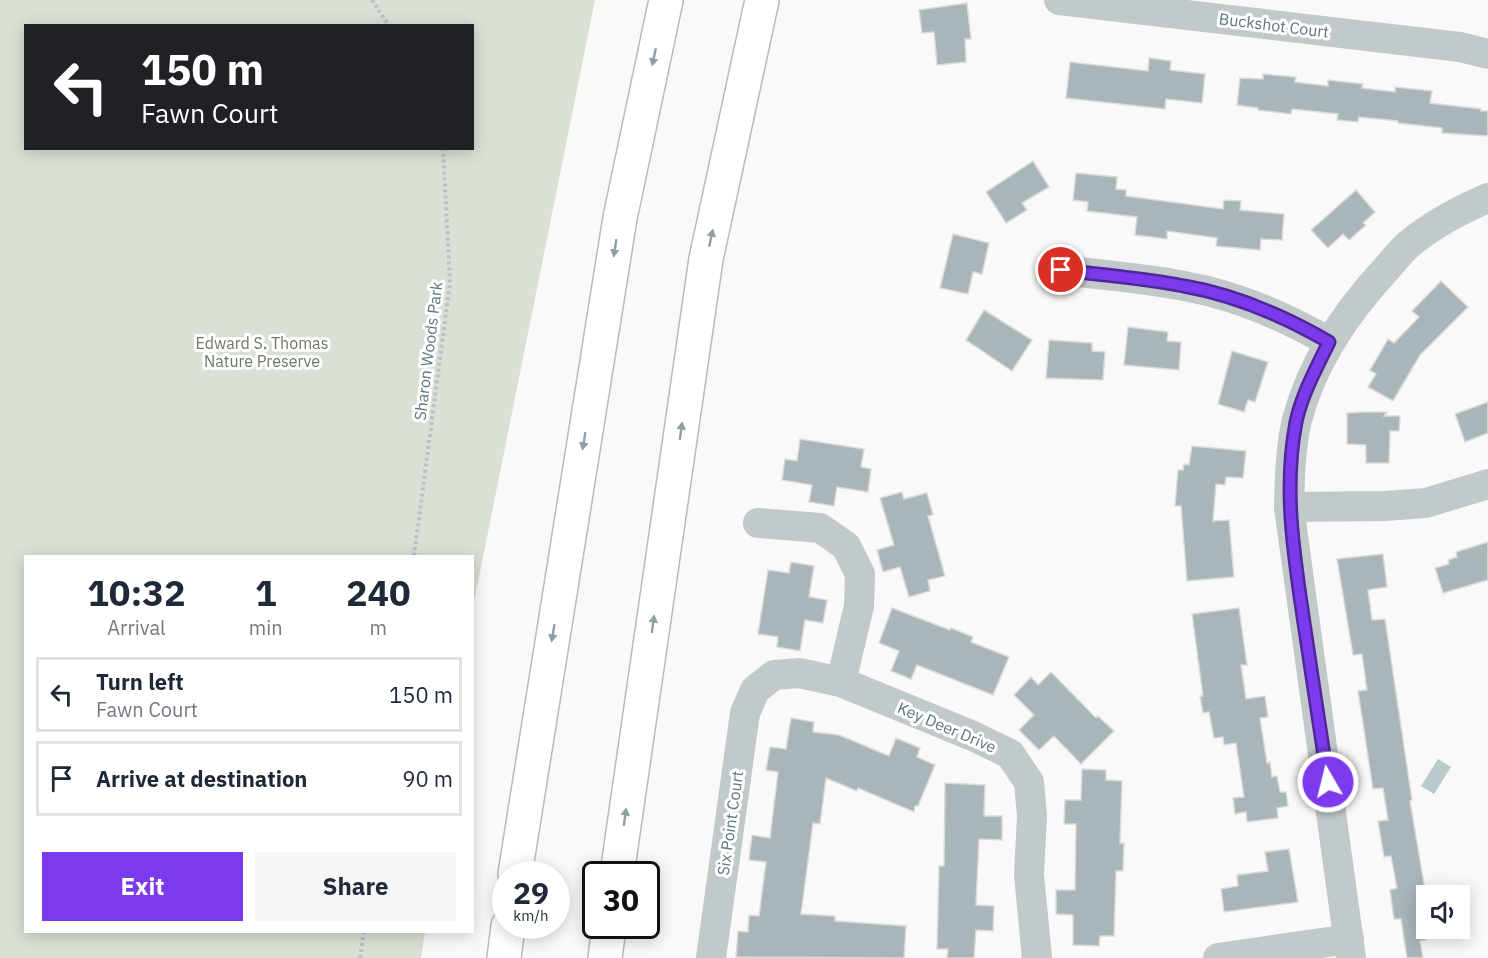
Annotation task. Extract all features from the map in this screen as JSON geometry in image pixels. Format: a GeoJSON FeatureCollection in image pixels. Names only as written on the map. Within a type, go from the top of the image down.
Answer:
{"type":"FeatureCollection","features":[{"type":"Feature","properties":{"kind":"highway"},"geometry":{"type":"LineString","coordinates":[[517,861],[620,218],[666,0]]}},
{"type":"Feature","properties":{"kind":"highway"},"geometry":{"type":"LineString","coordinates":[[619,861],[706,259],[762,0]]}},
{"type":"Feature","properties":{"kind":"highway"},"geometry":{"type":"LineString","coordinates":[[504,958],[506,939]]}},
{"type":"Feature","properties":{"kind":"highway"},"geometry":{"type":"LineString","coordinates":[[604,958],[607,939]]}},
{"type":"Feature","properties":{"kind":"street","name":"Buckshot Court"},"geometry":{"type":"LineString","coordinates":[[1059,0],[1460,47],[1488,54]]}},
{"type":"Feature","properties":{"kind":"street"},"geometry":{"type":"LineString","coordinates":[[1218,958],[1350,949],[1289,507],[1296,421],[1312,377],[1329,342],[1369,287],[1407,245],[1463,209],[1488,198]]}},
{"type":"Feature","properties":{"kind":"street"},"geometry":{"type":"LineString","coordinates":[[1061,270],[1185,286],[1241,300],[1289,319],[1329,342]]}},
{"type":"Feature","properties":{"kind":"street"},"geometry":{"type":"LineString","coordinates":[[1289,507],[1385,506],[1426,503],[1488,484]]}},
{"type":"Feature","properties":{"kind":"street"},"geometry":{"type":"LineString","coordinates":[[758,524],[820,528],[846,546],[860,574],[859,606],[842,682]]}},
{"type":"Feature","properties":{"kind":"street","name":"Key Deer Drive"},"geometry":{"type":"LineString","coordinates":[[754,690],[774,675],[799,673],[842,682],[973,736],[1010,754],[1029,782],[1032,816],[1029,875],[1037,958]]}},
{"type":"Feature","properties":{"kind":"street","name":"Six Point Court"},"geometry":{"type":"LineString","coordinates":[[711,958],[745,713],[754,690]]}},
{"type":"Feature","properties":{"kind":"path"},"geometry":{"type":"LineString","coordinates":[[372,0],[388,24]]}},
{"type":"Feature","properties":{"kind":"path","name":"Sharon Woods Park"},"geometry":{"type":"LineString","coordinates":[[414,555],[450,283],[443,150]]}},
{"type":"Feature","properties":{"kind":"path"},"geometry":{"type":"LineString","coordinates":[[360,958],[364,933]]}},
{"type":"Feature","properties":{"kind":"green space","name":"Edward S. Thomas Nature Preserve"},"geometry":{"type":"Polygon","coordinates":[[[0,0],[595,0],[474,602],[474,555],[24,555],[24,933],[425,933],[421,958],[0,958],[0,0]]]}},
{"type":"Feature","properties":{"kind":"shaded area"},"geometry":{"type":"Polygon","coordinates":[[[1438,759],[1451,767],[1434,794],[1421,786],[1438,759]]]}},
{"type":"Feature","properties":{"kind":"building"},"geometry":{"type":"Polygon","coordinates":[[[967,3],[971,39],[965,39],[966,62],[937,65],[934,32],[922,33],[919,10],[967,3]]]}},
{"type":"Feature","properties":{"kind":"building"},"geometry":{"type":"Polygon","coordinates":[[[1149,58],[1171,61],[1170,70],[1205,74],[1202,103],[1166,99],[1165,109],[1066,98],[1070,62],[1148,71],[1149,58]]]}},
{"type":"Feature","properties":{"kind":"building"},"geometry":{"type":"Polygon","coordinates":[[[1263,74],[1296,77],[1295,82],[1328,86],[1328,80],[1363,84],[1362,88],[1395,92],[1395,87],[1432,91],[1430,103],[1488,111],[1488,136],[1442,133],[1442,128],[1398,123],[1398,121],[1359,117],[1358,122],[1337,120],[1338,114],[1292,109],[1291,114],[1237,105],[1240,78],[1263,79],[1263,74]]]}},
{"type":"Feature","properties":{"kind":"building"},"geometry":{"type":"Polygon","coordinates":[[[1033,161],[1049,187],[1022,203],[1027,210],[1006,223],[986,192],[1033,161]]]}},
{"type":"Feature","properties":{"kind":"building"},"geometry":{"type":"Polygon","coordinates":[[[1076,173],[1117,177],[1116,189],[1126,190],[1126,196],[1223,209],[1224,200],[1241,201],[1240,210],[1284,214],[1282,240],[1261,239],[1260,250],[1216,246],[1217,238],[1167,231],[1167,239],[1135,235],[1137,217],[1087,211],[1088,202],[1073,200],[1076,173]]]}},
{"type":"Feature","properties":{"kind":"building"},"geometry":{"type":"Polygon","coordinates":[[[1356,190],[1375,212],[1363,223],[1366,225],[1349,240],[1343,234],[1328,248],[1311,230],[1356,190]]]}},
{"type":"Feature","properties":{"kind":"building"},"geometry":{"type":"Polygon","coordinates":[[[953,234],[989,243],[982,274],[973,272],[968,294],[940,288],[953,234]]]}},
{"type":"Feature","properties":{"kind":"building"},"geometry":{"type":"Polygon","coordinates":[[[1441,281],[1468,307],[1420,355],[1393,401],[1368,387],[1376,374],[1370,370],[1388,339],[1394,343],[1419,317],[1412,311],[1441,281]]]}},
{"type":"Feature","properties":{"kind":"building"},"geometry":{"type":"Polygon","coordinates":[[[984,310],[1032,340],[1012,371],[966,340],[984,310]]]}},
{"type":"Feature","properties":{"kind":"building"},"geometry":{"type":"Polygon","coordinates":[[[1128,327],[1168,332],[1167,341],[1181,342],[1179,370],[1124,365],[1128,327]]]}},
{"type":"Feature","properties":{"kind":"building"},"geometry":{"type":"Polygon","coordinates":[[[1049,340],[1092,343],[1092,351],[1105,352],[1103,380],[1046,378],[1049,340]]]}},
{"type":"Feature","properties":{"kind":"building"},"geometry":{"type":"Polygon","coordinates":[[[1232,351],[1268,362],[1255,402],[1248,400],[1244,412],[1218,404],[1232,351]]]}},
{"type":"Feature","properties":{"kind":"building"},"geometry":{"type":"Polygon","coordinates":[[[1488,402],[1488,433],[1465,442],[1455,414],[1488,402]]]}},
{"type":"Feature","properties":{"kind":"building"},"geometry":{"type":"Polygon","coordinates":[[[1387,412],[1384,416],[1400,416],[1399,431],[1390,431],[1389,463],[1366,463],[1366,445],[1347,444],[1347,413],[1387,412]]]}},
{"type":"Feature","properties":{"kind":"building"},"geometry":{"type":"Polygon","coordinates":[[[800,439],[864,449],[861,467],[871,469],[868,492],[837,487],[834,506],[809,502],[812,485],[782,480],[785,459],[797,461],[800,439]]]}},
{"type":"Feature","properties":{"kind":"building"},"geometry":{"type":"Polygon","coordinates":[[[1192,446],[1246,451],[1243,478],[1226,477],[1225,485],[1216,484],[1213,521],[1229,520],[1234,577],[1187,581],[1181,506],[1175,506],[1178,470],[1183,470],[1184,464],[1189,465],[1192,446]]]}},
{"type":"Feature","properties":{"kind":"building"},"geometry":{"type":"Polygon","coordinates":[[[902,492],[904,499],[927,493],[933,515],[928,516],[945,576],[928,580],[930,591],[909,597],[900,567],[883,572],[877,550],[894,545],[880,498],[902,492]]]}},
{"type":"Feature","properties":{"kind":"building"},"geometry":{"type":"Polygon","coordinates":[[[1488,542],[1488,580],[1443,593],[1435,568],[1449,564],[1448,560],[1457,557],[1456,552],[1488,542]]]}},
{"type":"Feature","properties":{"kind":"building"},"geometry":{"type":"Polygon","coordinates":[[[1383,554],[1387,587],[1368,590],[1372,620],[1385,619],[1424,885],[1416,885],[1416,939],[1426,939],[1420,941],[1423,958],[1407,958],[1401,919],[1394,919],[1390,890],[1397,888],[1391,856],[1384,857],[1378,821],[1388,820],[1383,788],[1373,789],[1358,691],[1367,690],[1362,654],[1353,655],[1337,559],[1383,554]]]}},
{"type":"Feature","properties":{"kind":"building"},"geometry":{"type":"Polygon","coordinates":[[[791,562],[814,566],[809,597],[827,600],[823,623],[805,620],[800,651],[777,647],[778,637],[758,634],[768,570],[789,573],[791,562]]]}},
{"type":"Feature","properties":{"kind":"building"},"geometry":{"type":"Polygon","coordinates":[[[892,608],[973,637],[971,642],[1009,657],[993,695],[917,665],[911,679],[891,671],[899,651],[879,643],[892,608]]]}},
{"type":"Feature","properties":{"kind":"building"},"geometry":{"type":"Polygon","coordinates":[[[1239,608],[1247,665],[1241,665],[1246,699],[1265,696],[1268,717],[1260,718],[1267,763],[1270,762],[1272,777],[1277,776],[1280,792],[1286,792],[1288,806],[1277,808],[1278,818],[1247,822],[1246,812],[1235,814],[1233,798],[1244,797],[1236,743],[1224,745],[1223,737],[1214,738],[1209,712],[1203,713],[1200,696],[1203,696],[1192,614],[1239,608]]]}},
{"type":"Feature","properties":{"kind":"building"},"geometry":{"type":"Polygon","coordinates":[[[1051,672],[1096,718],[1098,716],[1114,731],[1081,764],[1054,736],[1039,750],[1019,730],[1034,715],[1014,695],[1031,677],[1038,685],[1051,672]]]}},
{"type":"Feature","properties":{"kind":"building"},"geometry":{"type":"Polygon","coordinates":[[[791,718],[814,722],[813,732],[839,735],[889,756],[896,738],[920,748],[917,757],[935,765],[914,812],[858,788],[857,791],[826,778],[820,824],[813,823],[801,914],[835,916],[835,921],[906,926],[904,958],[736,957],[738,931],[748,932],[749,915],[759,916],[766,862],[749,860],[752,835],[770,838],[778,772],[766,770],[770,747],[786,749],[791,718]]]}},
{"type":"Feature","properties":{"kind":"building"},"geometry":{"type":"Polygon","coordinates":[[[1082,769],[1106,770],[1106,780],[1122,781],[1120,843],[1124,843],[1123,871],[1116,871],[1114,936],[1100,936],[1099,946],[1073,945],[1073,915],[1056,914],[1056,890],[1075,890],[1076,824],[1064,824],[1065,800],[1081,800],[1082,769]]]}},
{"type":"Feature","properties":{"kind":"building"},"geometry":{"type":"Polygon","coordinates":[[[945,783],[985,785],[984,816],[1002,816],[1002,840],[979,839],[976,905],[994,906],[993,931],[976,930],[974,958],[947,958],[948,949],[937,949],[939,866],[944,866],[945,783]]]}},
{"type":"Feature","properties":{"kind":"building"},"geometry":{"type":"Polygon","coordinates":[[[1289,849],[1298,902],[1224,912],[1221,889],[1238,886],[1237,875],[1268,871],[1265,852],[1289,849]]]}},
{"type":"Feature","properties":{"kind":"route"},"geometry":{"type":"LineString","coordinates":[[1061,270],[1185,286],[1241,300],[1289,319],[1329,342],[1312,377],[1296,421],[1289,507],[1328,782]]}}]}
